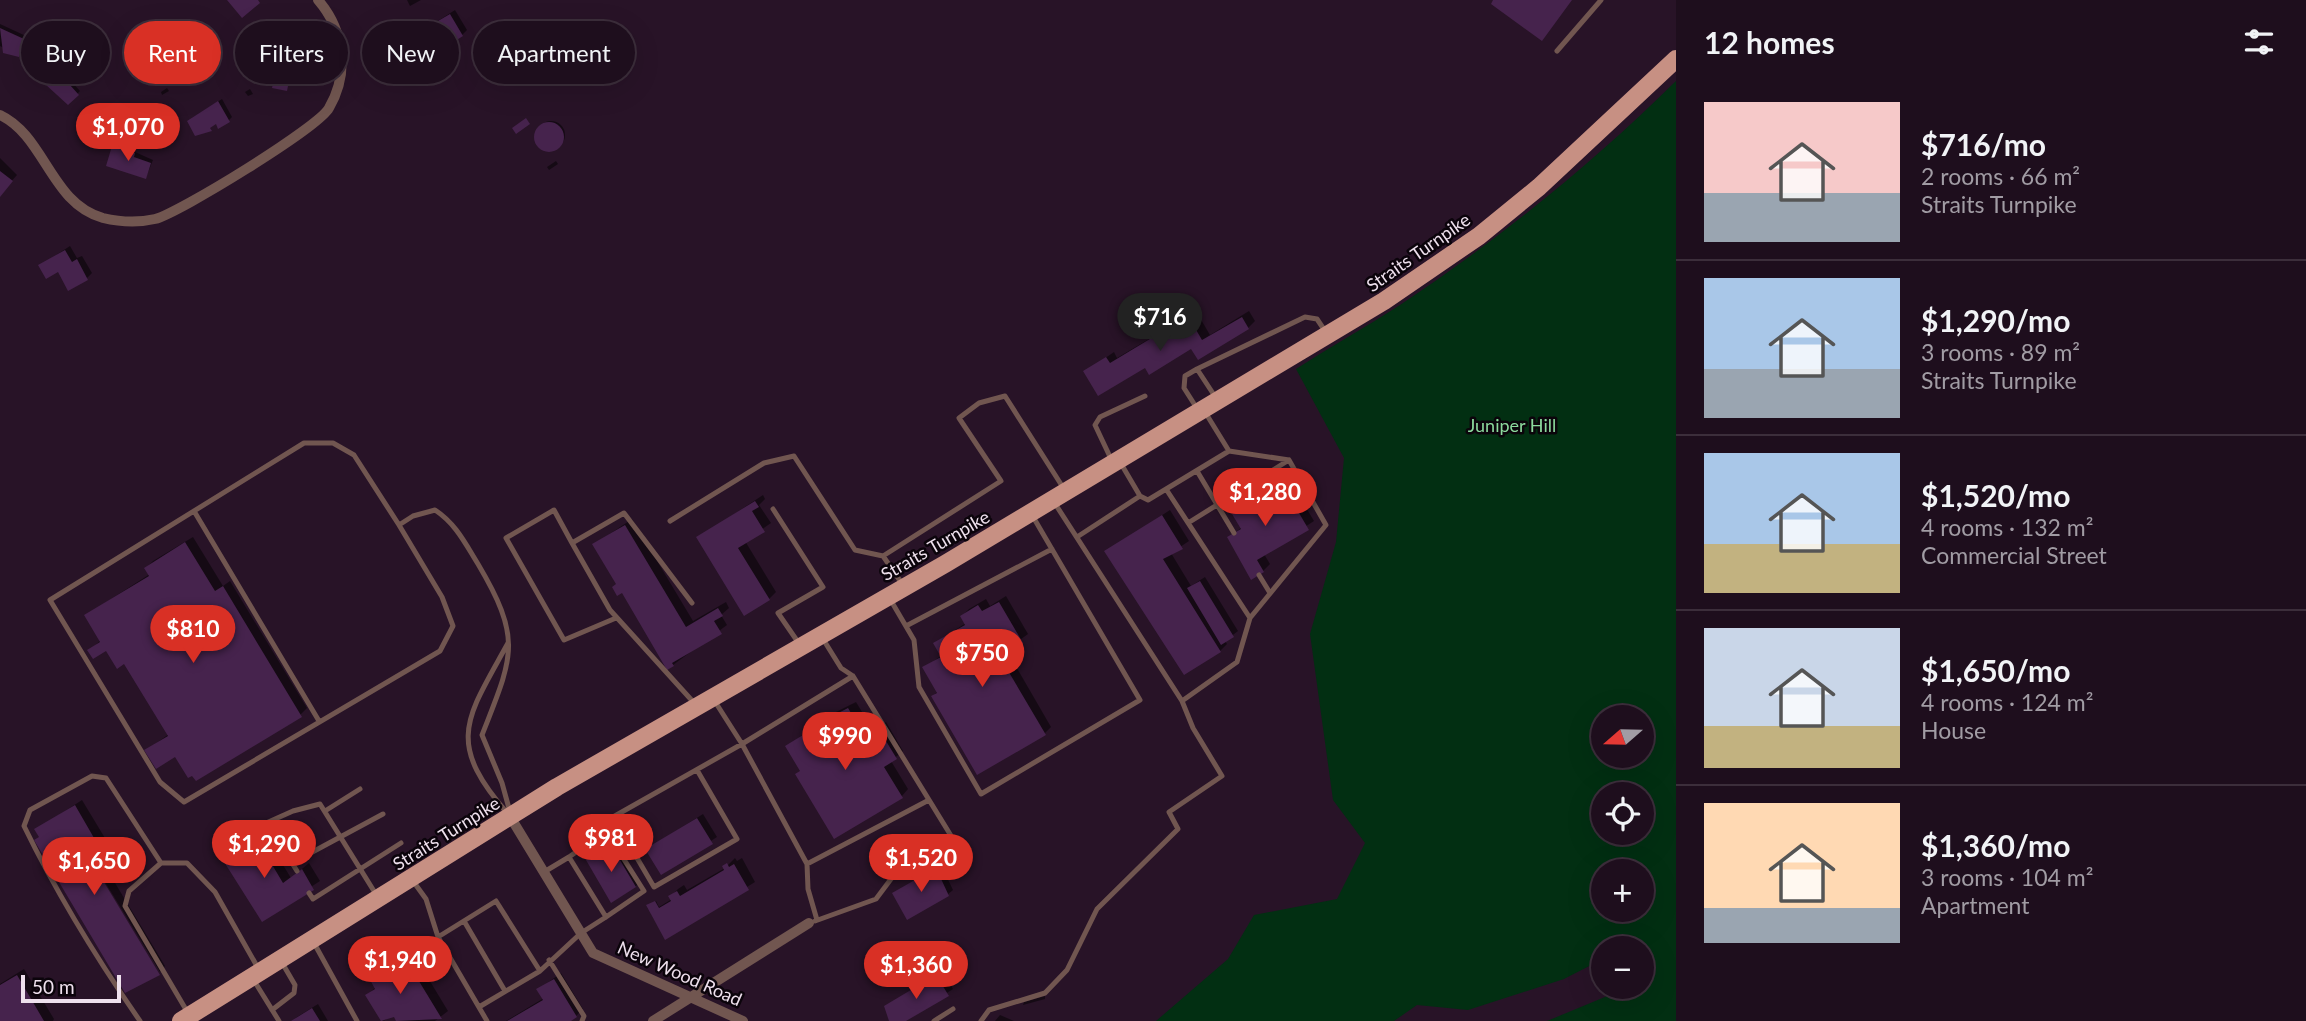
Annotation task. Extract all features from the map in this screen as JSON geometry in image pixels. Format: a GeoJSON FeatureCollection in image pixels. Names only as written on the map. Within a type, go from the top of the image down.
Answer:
{"type":"FeatureCollection","features":[{"type":"Feature","properties":{"kind":"main road","name":"Straits Turnpike"},"geometry":{"type":"LineString","coordinates":[[185,1018],[557,788],[897,592],[1384,301],[1479,236],[1539,187],[1676,59]]}},
{"type":"Feature","properties":{"kind":"street"},"geometry":{"type":"LineString","coordinates":[[0,115],[20,128],[33,143],[50,173],[74,200],[100,217],[131,223],[158,218],[298,136],[328,110],[341,81],[342,47],[331,16],[318,0]]}},
{"type":"Feature","properties":{"kind":"street","name":"New Wood Road"},"geometry":{"type":"LineString","coordinates":[[511,818],[593,953],[689,999],[743,1021]]}},
{"type":"Feature","properties":{"kind":"street"},"geometry":{"type":"LineString","coordinates":[[653,1021],[813,922]]}},
{"type":"Feature","properties":{"kind":"lane"},"geometry":{"type":"LineString","coordinates":[[1557,51],[1601,0]]}},
{"type":"Feature","properties":{"kind":"lane"},"geometry":{"type":"LineString","coordinates":[[1207,407],[1183,381],[1197,369],[1305,317],[1317,319],[1328,335]]}},
{"type":"Feature","properties":{"kind":"lane"},"geometry":{"type":"LineString","coordinates":[[1197,369],[1207,407],[1229,452]]}},
{"type":"Feature","properties":{"kind":"lane"},"geometry":{"type":"LineString","coordinates":[[670,521],[764,463],[794,456],[855,550],[883,556],[1001,481],[959,418],[979,403],[1004,396],[1059,496],[1077,537],[1182,701],[1193,729],[1222,776],[1170,812],[1178,829],[1097,909],[1067,970],[1045,993],[989,1010],[981,1021]]}},
{"type":"Feature","properties":{"kind":"lane"},"geometry":{"type":"LineString","coordinates":[[1145,396],[1100,417],[1095,425],[1140,496],[1148,500],[1229,452],[1289,460]]}},
{"type":"Feature","properties":{"kind":"lane"},"geometry":{"type":"LineString","coordinates":[[304,443],[333,443],[354,455],[442,597],[453,626],[440,650],[184,802],[160,782],[50,600],[194,511],[304,443]]}},
{"type":"Feature","properties":{"kind":"lane"},"geometry":{"type":"LineString","coordinates":[[1188,523],[1289,460]]}},
{"type":"Feature","properties":{"kind":"lane"},"geometry":{"type":"LineString","coordinates":[[1182,701],[1237,662],[1250,618],[1326,525],[1289,460]]}},
{"type":"Feature","properties":{"kind":"lane"},"geometry":{"type":"LineString","coordinates":[[1197,471],[1234,533]]}},
{"type":"Feature","properties":{"kind":"lane"},"geometry":{"type":"LineString","coordinates":[[1166,489],[1250,618]]}},
{"type":"Feature","properties":{"kind":"lane"},"geometry":{"type":"LineString","coordinates":[[1077,537],[1140,496]]}},
{"type":"Feature","properties":{"kind":"lane"},"geometry":{"type":"LineString","coordinates":[[773,509],[823,587],[779,613],[802,647]]}},
{"type":"Feature","properties":{"kind":"lane"},"geometry":{"type":"LineString","coordinates":[[398,524],[413,516],[435,510],[452,521],[499,599],[511,637],[505,677],[482,735],[502,783],[511,818]]}},
{"type":"Feature","properties":{"kind":"lane"},"geometry":{"type":"LineString","coordinates":[[616,618],[564,639],[506,538],[554,510],[616,618],[706,703],[742,744],[807,864],[813,922],[876,899],[894,875],[953,839],[853,676],[841,668],[821,636]]}},
{"type":"Feature","properties":{"kind":"lane"},"geometry":{"type":"LineString","coordinates":[[194,511],[319,721]]}},
{"type":"Feature","properties":{"kind":"lane"},"geometry":{"type":"LineString","coordinates":[[572,543],[624,513],[692,603]]}},
{"type":"Feature","properties":{"kind":"lane"},"geometry":{"type":"LineString","coordinates":[[883,556],[906,626],[914,640],[919,687],[981,794],[1140,700],[1031,513]]}},
{"type":"Feature","properties":{"kind":"lane"},"geometry":{"type":"LineString","coordinates":[[906,626],[1052,549]]}},
{"type":"Feature","properties":{"kind":"lane"},"geometry":{"type":"LineString","coordinates":[[1259,575],[1270,593]]}},
{"type":"Feature","properties":{"kind":"lane"},"geometry":{"type":"LineString","coordinates":[[511,637],[469,714],[468,750],[486,790],[511,818]]}},
{"type":"Feature","properties":{"kind":"lane"},"geometry":{"type":"LineString","coordinates":[[697,770],[737,839],[654,887],[613,817],[742,744],[853,676]]}},
{"type":"Feature","properties":{"kind":"lane"},"geometry":{"type":"LineString","coordinates":[[140,1021],[111,980],[24,827],[30,810],[92,776],[106,778],[161,863]]}},
{"type":"Feature","properties":{"kind":"lane"},"geometry":{"type":"LineString","coordinates":[[325,811],[360,789]]}},
{"type":"Feature","properties":{"kind":"lane"},"geometry":{"type":"LineString","coordinates":[[807,864],[929,800]]}},
{"type":"Feature","properties":{"kind":"lane"},"geometry":{"type":"LineString","coordinates":[[237,836],[293,811],[320,804],[379,899]]}},
{"type":"Feature","properties":{"kind":"lane"},"geometry":{"type":"LineString","coordinates":[[297,871],[292,863],[383,814]]}},
{"type":"Feature","properties":{"kind":"lane"},"geometry":{"type":"LineString","coordinates":[[479,1007],[540,971],[581,933],[644,891],[606,831],[544,872]]}},
{"type":"Feature","properties":{"kind":"lane"},"geometry":{"type":"LineString","coordinates":[[309,893],[313,899],[359,867],[401,843]]}},
{"type":"Feature","properties":{"kind":"lane"},"geometry":{"type":"LineString","coordinates":[[569,857],[606,917]]}},
{"type":"Feature","properties":{"kind":"lane"},"geometry":{"type":"LineString","coordinates":[[185,1018],[125,906],[129,891],[161,863],[187,863],[215,892],[279,1021]]}},
{"type":"Feature","properties":{"kind":"lane"},"geometry":{"type":"LineString","coordinates":[[411,879],[426,899],[438,937],[487,1021]]}},
{"type":"Feature","properties":{"kind":"lane"},"geometry":{"type":"LineString","coordinates":[[438,937],[496,901],[540,971]]}},
{"type":"Feature","properties":{"kind":"lane"},"geometry":{"type":"LineString","coordinates":[[464,921],[506,991]]}},
{"type":"Feature","properties":{"kind":"lane"},"geometry":{"type":"LineString","coordinates":[[313,940],[357,1021]]}},
{"type":"Feature","properties":{"kind":"lane"},"geometry":{"type":"LineString","coordinates":[[272,1010],[294,993],[295,985],[280,960]]}},
{"type":"Feature","properties":{"kind":"lane"},"geometry":{"type":"LineString","coordinates":[[549,960],[584,1016],[582,1021]]}},
{"type":"Feature","properties":{"kind":"lane"},"geometry":{"type":"LineString","coordinates":[[934,1021],[953,1009]]}},
{"type":"Feature","properties":{"kind":"green space","name":"Juniper Hill"},"geometry":{"type":"Polygon","coordinates":[[[1676,81],[1676,1021],[1547,1021],[1600,999],[1654,999],[1654,936],[1591,936],[1591,965],[1564,979],[1468,1010],[1417,1005],[1394,1021],[1156,1021],[1228,959],[1254,915],[1337,899],[1365,843],[1333,800],[1310,634],[1336,542],[1344,458],[1296,369],[1437,280],[1543,200],[1611,142],[1676,81]]]}},
{"type":"Feature","properties":{"kind":"building"},"geometry":{"type":"Polygon","coordinates":[[[227,0],[258,0],[260,3],[242,18],[227,0]]]}},
{"type":"Feature","properties":{"kind":"building"},"geometry":{"type":"Polygon","coordinates":[[[1493,0],[1572,0],[1542,41],[1491,4],[1493,0]]]}},
{"type":"Feature","properties":{"kind":"building"},"geometry":{"type":"Polygon","coordinates":[[[450,14],[454,21],[438,21],[450,14]]]}},
{"type":"Feature","properties":{"kind":"building"},"geometry":{"type":"Polygon","coordinates":[[[0,28],[21,38],[19,57],[3,53],[0,28]]]}},
{"type":"Feature","properties":{"kind":"building"},"geometry":{"type":"Polygon","coordinates":[[[45,84],[71,84],[79,95],[68,105],[45,84]]]}},
{"type":"Feature","properties":{"kind":"building"},"geometry":{"type":"Polygon","coordinates":[[[273,84],[288,84],[287,91],[272,88],[273,84]]]}},
{"type":"Feature","properties":{"kind":"building"},"geometry":{"type":"Polygon","coordinates":[[[218,101],[230,122],[218,129],[216,124],[210,128],[212,131],[195,136],[187,121],[218,101]]]}},
{"type":"Feature","properties":{"kind":"building"},"geometry":{"type":"Polygon","coordinates":[[[526,118],[530,124],[516,134],[512,128],[526,118]]]}},
{"type":"Feature","properties":{"kind":"building"},"geometry":{"type":"Polygon","coordinates":[[[549,122],[559,127],[564,137],[559,147],[549,152],[539,147],[534,137],[539,127],[549,122]]]}},
{"type":"Feature","properties":{"kind":"building"},"geometry":{"type":"Polygon","coordinates":[[[112,146],[135,153],[134,157],[151,163],[146,179],[106,166],[112,146]]]}},
{"type":"Feature","properties":{"kind":"building"},"geometry":{"type":"Polygon","coordinates":[[[0,171],[13,181],[0,197],[0,171]]]}},
{"type":"Feature","properties":{"kind":"building"},"geometry":{"type":"Polygon","coordinates":[[[65,250],[72,262],[77,259],[88,280],[68,291],[58,272],[46,279],[38,265],[65,250]]]}},
{"type":"Feature","properties":{"kind":"building"},"geometry":{"type":"Polygon","coordinates":[[[1188,316],[1202,340],[1242,317],[1249,329],[1198,360],[1191,349],[1149,375],[1145,368],[1098,396],[1083,371],[1106,357],[1110,363],[1188,316]]]}},
{"type":"Feature","properties":{"kind":"building"},"geometry":{"type":"Polygon","coordinates":[[[1282,484],[1309,530],[1257,560],[1264,572],[1251,580],[1227,537],[1241,529],[1232,514],[1282,484]]]}},
{"type":"Feature","properties":{"kind":"building"},"geometry":{"type":"Polygon","coordinates":[[[755,501],[759,507],[752,511],[765,532],[738,548],[770,600],[744,616],[696,537],[755,501]]]}},
{"type":"Feature","properties":{"kind":"building"},"geometry":{"type":"Polygon","coordinates":[[[1162,515],[1183,549],[1163,559],[1221,652],[1184,675],[1104,551],[1162,515]]]}},
{"type":"Feature","properties":{"kind":"building"},"geometry":{"type":"Polygon","coordinates":[[[625,525],[686,627],[718,608],[723,616],[714,621],[722,634],[672,663],[674,666],[667,670],[622,593],[617,596],[612,587],[616,584],[592,544],[625,525]]]}},
{"type":"Feature","properties":{"kind":"building"},"geometry":{"type":"Polygon","coordinates":[[[185,542],[215,591],[223,586],[302,717],[196,781],[192,776],[188,778],[175,757],[156,769],[144,750],[168,736],[124,664],[117,669],[106,651],[93,659],[87,650],[100,642],[84,615],[149,576],[144,568],[185,542]]]}},
{"type":"Feature","properties":{"kind":"building"},"geometry":{"type":"Polygon","coordinates":[[[1200,581],[1234,637],[1221,645],[1187,588],[1200,581]]]}},
{"type":"Feature","properties":{"kind":"building"},"geometry":{"type":"Polygon","coordinates":[[[999,602],[1023,643],[996,658],[1003,671],[1007,669],[1046,735],[977,775],[931,696],[937,693],[922,667],[941,657],[933,643],[965,625],[960,616],[978,605],[982,611],[999,602]]]}},
{"type":"Feature","properties":{"kind":"building"},"geometry":{"type":"Polygon","coordinates":[[[848,708],[865,736],[878,728],[897,759],[884,767],[903,798],[834,839],[795,774],[800,771],[785,746],[816,727],[815,725],[848,708]]]}},
{"type":"Feature","properties":{"kind":"building"},"geometry":{"type":"Polygon","coordinates":[[[75,805],[105,857],[93,864],[160,975],[125,993],[34,840],[39,837],[34,829],[75,805]]]}},
{"type":"Feature","properties":{"kind":"building"},"geometry":{"type":"Polygon","coordinates":[[[697,818],[713,844],[661,875],[645,849],[697,818]]]}},
{"type":"Feature","properties":{"kind":"building"},"geometry":{"type":"Polygon","coordinates":[[[255,836],[283,883],[302,869],[314,890],[262,922],[221,857],[255,836]]]}},
{"type":"Feature","properties":{"kind":"building"},"geometry":{"type":"Polygon","coordinates":[[[611,845],[636,887],[611,903],[586,860],[611,845]]]}},
{"type":"Feature","properties":{"kind":"building"},"geometry":{"type":"Polygon","coordinates":[[[727,863],[729,867],[734,864],[749,890],[665,940],[646,905],[655,901],[659,908],[671,901],[668,896],[677,891],[680,896],[724,870],[722,866],[727,863]]]}},
{"type":"Feature","properties":{"kind":"building"},"geometry":{"type":"Polygon","coordinates":[[[936,868],[949,896],[907,920],[892,893],[936,868]]]}},
{"type":"Feature","properties":{"kind":"building"},"geometry":{"type":"Polygon","coordinates":[[[394,961],[402,974],[411,968],[442,1019],[396,1021],[394,1017],[381,1021],[365,995],[375,989],[368,976],[394,961]]]}},
{"type":"Feature","properties":{"kind":"building"},"geometry":{"type":"Polygon","coordinates":[[[17,975],[44,1021],[0,1021],[0,985],[17,975]]]}},
{"type":"Feature","properties":{"kind":"building"},"geometry":{"type":"Polygon","coordinates":[[[936,975],[949,996],[906,1021],[889,1021],[884,1006],[936,975]]]}},
{"type":"Feature","properties":{"kind":"building"},"geometry":{"type":"Polygon","coordinates":[[[554,979],[577,1017],[571,1021],[507,1021],[543,1000],[536,989],[554,979]]]}},
{"type":"Feature","properties":{"kind":"building"},"geometry":{"type":"Polygon","coordinates":[[[312,1008],[320,1021],[291,1021],[312,1008]]]}}]}
